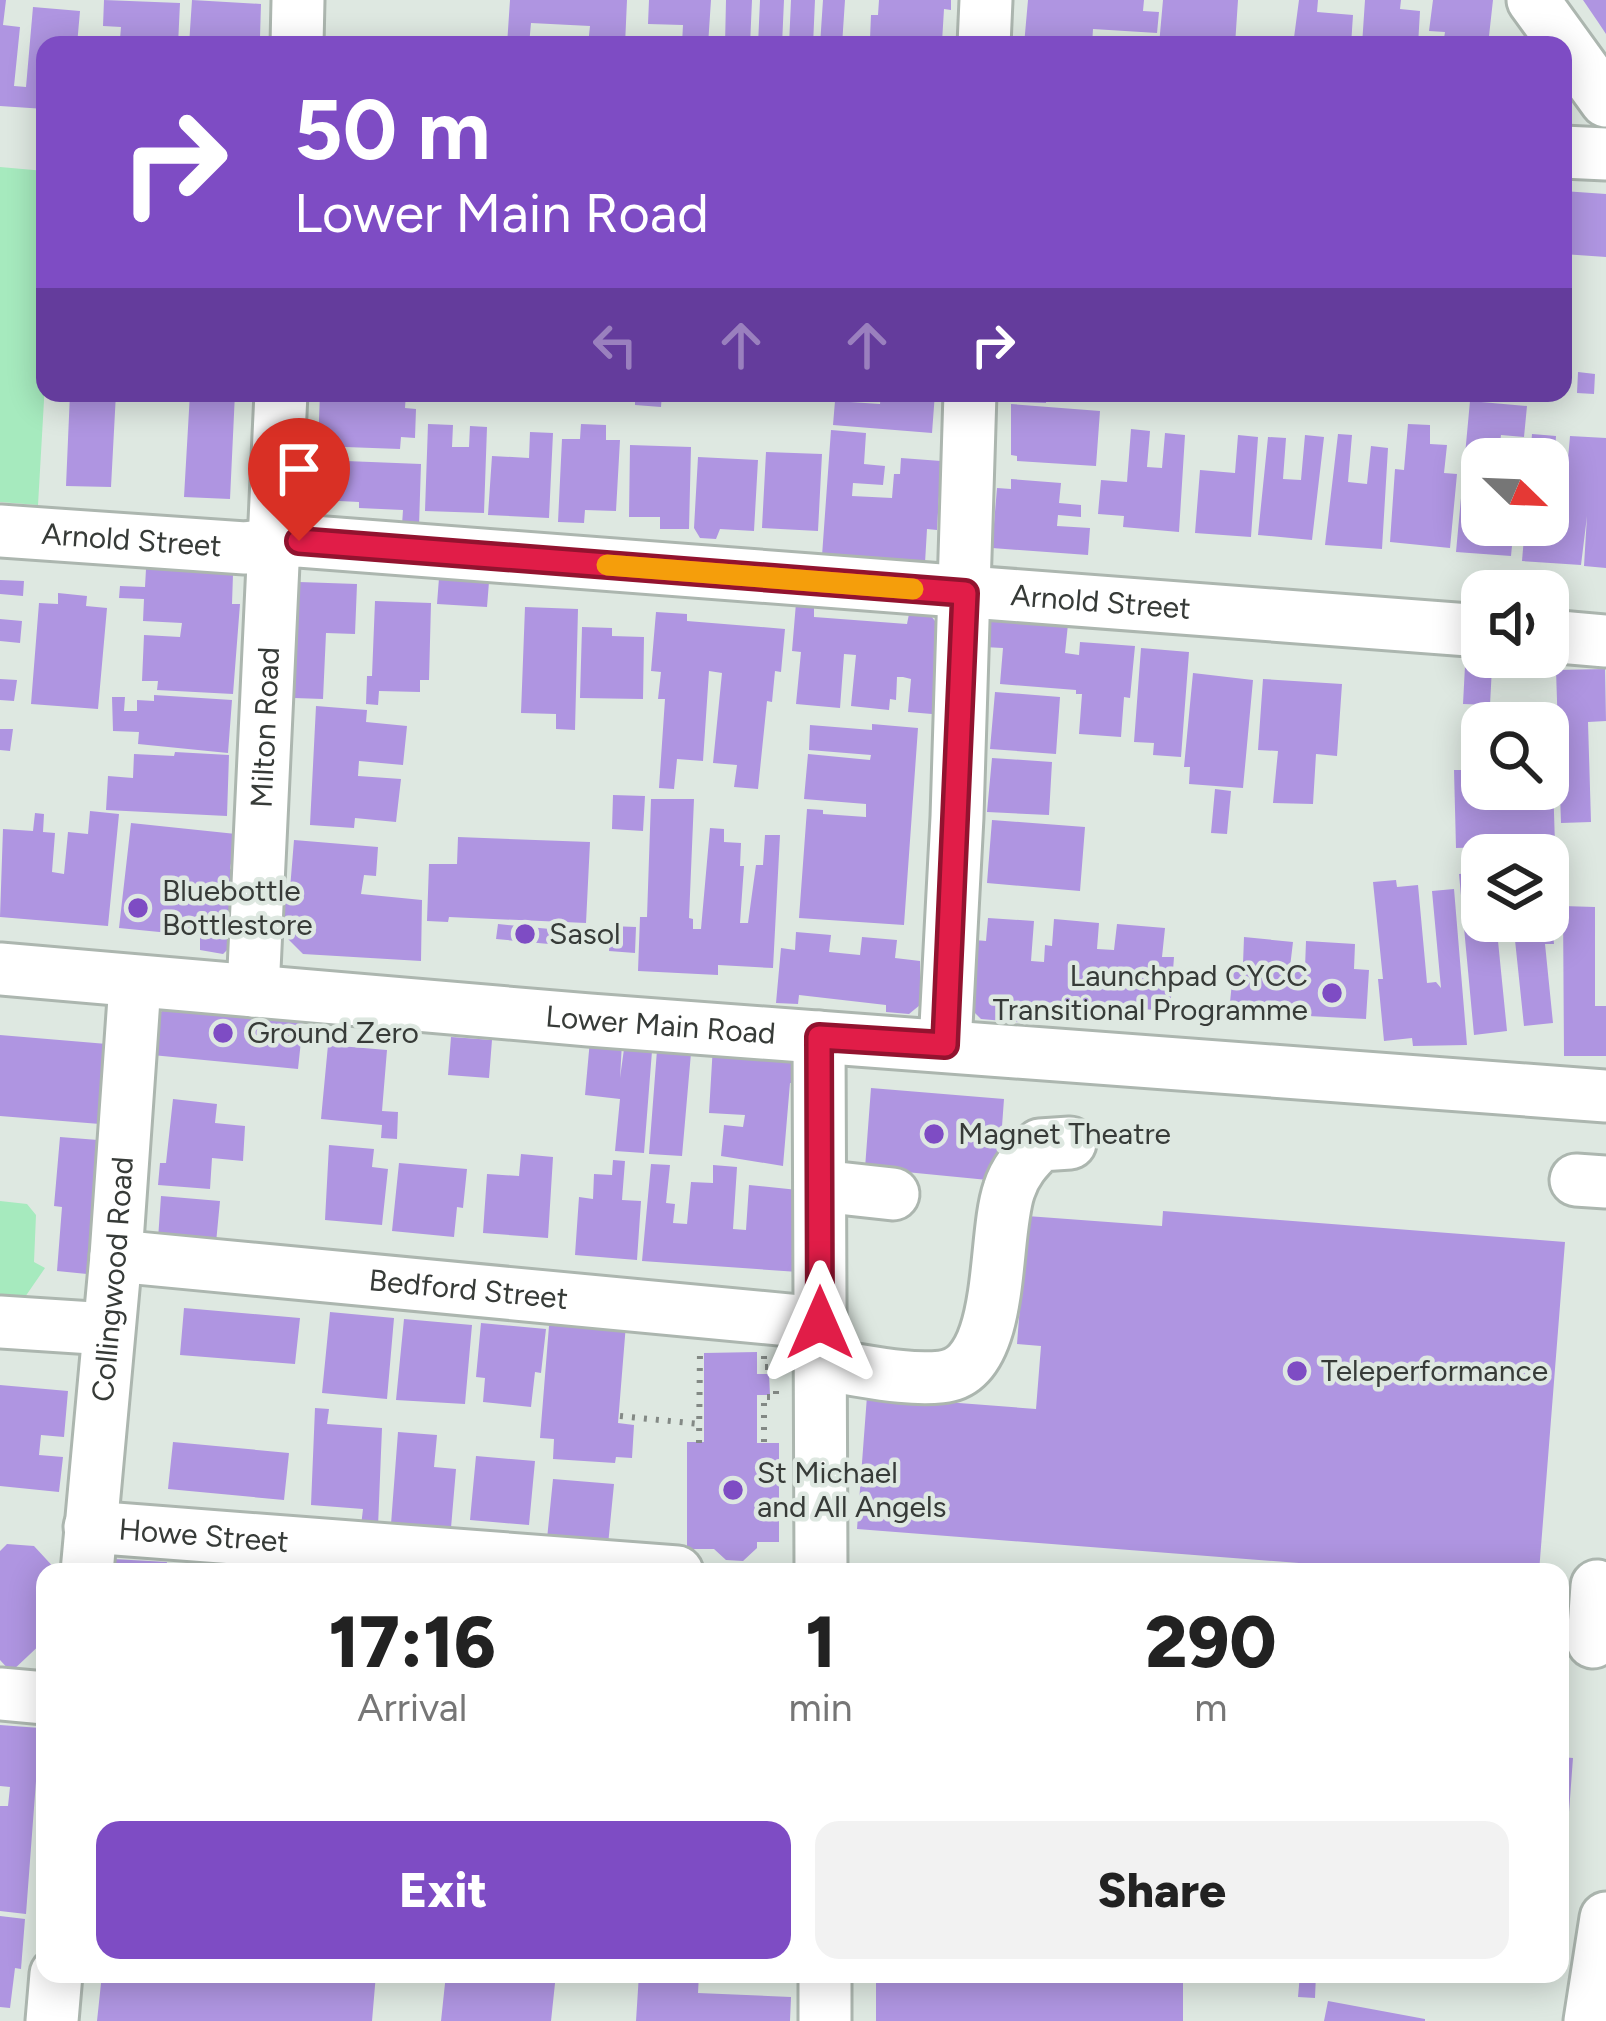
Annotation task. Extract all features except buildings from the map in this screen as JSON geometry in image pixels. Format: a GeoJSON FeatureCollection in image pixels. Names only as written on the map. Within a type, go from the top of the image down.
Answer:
{"type":"FeatureCollection","features":[{"type":"Feature","properties":{"kind":"street"},"geometry":{"type":"LineString","coordinates":[[297,36],[298,0]]}},
{"type":"Feature","properties":{"kind":"street"},"geometry":{"type":"LineString","coordinates":[[984,36],[986,0]]}},
{"type":"Feature","properties":{"kind":"street"},"geometry":{"type":"LineString","coordinates":[[1533,0],[1559,36]]}},
{"type":"Feature","properties":{"kind":"street"},"geometry":{"type":"LineString","coordinates":[[1572,54],[1606,101]]}},
{"type":"Feature","properties":{"kind":"street"},"geometry":{"type":"LineString","coordinates":[[1572,152],[1606,154]]}},
{"type":"Feature","properties":{"kind":"street","name":"Milton Road"},"geometry":{"type":"LineString","coordinates":[[253,991],[281,402]]}},
{"type":"Feature","properties":{"kind":"street"},"geometry":{"type":"LineString","coordinates":[[945,1045],[970,402]]}},
{"type":"Feature","properties":{"kind":"street","name":"Arnold Street"},"geometry":{"type":"LineString","coordinates":[[0,532],[245,548],[299,541],[1461,630]]}},
{"type":"Feature","properties":{"kind":"street"},"geometry":{"type":"LineString","coordinates":[[1569,638],[1606,641]]}},
{"type":"Feature","properties":{"kind":"street","name":"Lower Main Road"},"geometry":{"type":"LineString","coordinates":[[0,970],[1606,1096]]}},
{"type":"Feature","properties":{"kind":"street","name":"Collingwood Road"},"geometry":{"type":"LineString","coordinates":[[88,1550],[135,984]]}},
{"type":"Feature","properties":{"kind":"street"},"geometry":{"type":"LineString","coordinates":[[819,1037],[821,1563]]}},
{"type":"Feature","properties":{"kind":"street","name":"Bedford Street"},"geometry":{"type":"LineString","coordinates":[[116,1256],[895,1354],[945,1378],[975,1360],[988,1332],[1000,1226],[1020,1165],[1040,1145],[1070,1143]]}},
{"type":"Feature","properties":{"kind":"street"},"geometry":{"type":"LineString","coordinates":[[820,1186],[893,1194]]}},
{"type":"Feature","properties":{"kind":"street"},"geometry":{"type":"LineString","coordinates":[[0,1322],[108,1330]]}},
{"type":"Feature","properties":{"kind":"street","name":"Howe Street"},"geometry":{"type":"LineString","coordinates":[[88,1550],[435,1563]]}},
{"type":"Feature","properties":{"kind":"street"},"geometry":{"type":"LineString","coordinates":[[1586,1642],[1597,1586]]}},
{"type":"Feature","properties":{"kind":"street"},"geometry":{"type":"LineString","coordinates":[[0,1694],[36,1696]]}},
{"type":"Feature","properties":{"kind":"street"},"geometry":{"type":"LineString","coordinates":[[1590,2021],[1606,1918]]}},
{"type":"Feature","properties":{"kind":"street"},"geometry":{"type":"LineString","coordinates":[[52,2021],[55,1983]]}},
{"type":"Feature","properties":{"kind":"street"},"geometry":{"type":"LineString","coordinates":[[825,1983],[825,2021]]}},
{"type":"Feature","properties":{"kind":"path"},"geometry":{"type":"LineString","coordinates":[[699,1443],[700,1346],[715,1346]]}},
{"type":"Feature","properties":{"kind":"path"},"geometry":{"type":"LineString","coordinates":[[764,1346],[764,1367],[776,1367],[776,1397],[764,1397],[764,1442]]}},
{"type":"Feature","properties":{"kind":"path"},"geometry":{"type":"LineString","coordinates":[[620,1417],[699,1424]]}},
{"type":"Feature","properties":{"kind":"green space"},"geometry":{"type":"Polygon","coordinates":[[[0,167],[36,170],[36,402],[44,402],[38,505],[0,502],[0,167]]]}},
{"type":"Feature","properties":{"kind":"green space"},"geometry":{"type":"Polygon","coordinates":[[[0,1201],[27,1204],[36,1215],[34,1262],[45,1268],[25,1297],[0,1294],[0,1201]]]}},
{"type":"Feature","properties":{"kind":"slow traffic"},"geometry":{"type":"LineString","coordinates":[[607,565],[913,589]]}},
{"type":"Feature","properties":{"kind":"place","name":"Bluebottle Bottlestore"},"geometry":{"type":"Point","coordinates":[138,908]}},
{"type":"Feature","properties":{"kind":"place","name":"Sasol"},"geometry":{"type":"Point","coordinates":[525,934]}},
{"type":"Feature","properties":{"kind":"place","name":"Launchpad CYCC Transitional Programme"},"geometry":{"type":"Point","coordinates":[1332,993]}},
{"type":"Feature","properties":{"kind":"place","name":"Ground Zero"},"geometry":{"type":"Point","coordinates":[223,1033]}},
{"type":"Feature","properties":{"kind":"place","name":"Magnet Theatre"},"geometry":{"type":"Point","coordinates":[934,1134]}},
{"type":"Feature","properties":{"kind":"place","name":"Teleperformance"},"geometry":{"type":"Point","coordinates":[1297,1371]}},
{"type":"Feature","properties":{"kind":"place","name":"St Michael and All Angels"},"geometry":{"type":"Point","coordinates":[733,1490]}},
{"type":"Feature","properties":{"kind":"route"},"geometry":{"type":"LineString","coordinates":[[299,541],[965,593],[945,1045],[819,1037],[820,1323]]}}]}
